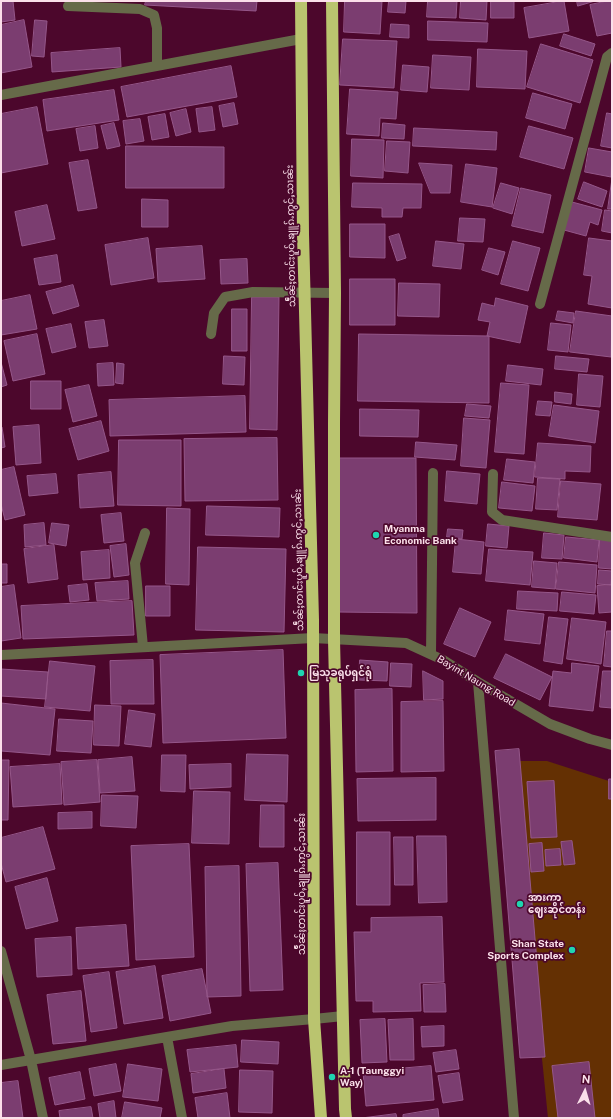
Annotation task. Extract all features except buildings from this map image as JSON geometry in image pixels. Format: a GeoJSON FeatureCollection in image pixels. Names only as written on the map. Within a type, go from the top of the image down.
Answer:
{"type":"FeatureCollection","features":[{"type":"Feature","properties":{"kind":"highway","name":"သဵႅၼ်ႈတၢင်းပူဝ်ႇၶျူၵ်ႉဢွင်ႇသၢၼ်း"},"geometry":{"type":"LineString","coordinates":[[301,1],[304,292],[313,638],[314,1019],[321,1118]]}},
{"type":"Feature","properties":{"kind":"highway"},"geometry":{"type":"LineString","coordinates":[[332,1],[335,293],[334,640],[346,1118]]}},
{"type":"Feature","properties":{"kind":"street"},"geometry":{"type":"LineString","coordinates":[[68,6],[140,9],[154,15],[158,28],[156,66]]}},
{"type":"Feature","properties":{"kind":"street"},"geometry":{"type":"LineString","coordinates":[[1,95],[301,38]]}},
{"type":"Feature","properties":{"kind":"street"},"geometry":{"type":"LineString","coordinates":[[540,304],[608,57],[612,53]]}},
{"type":"Feature","properties":{"kind":"street"},"geometry":{"type":"LineString","coordinates":[[211,334],[214,313],[225,297],[253,292],[335,293]]}},
{"type":"Feature","properties":{"kind":"street"},"geometry":{"type":"LineString","coordinates":[[431,654],[433,473]]}},
{"type":"Feature","properties":{"kind":"street"},"geometry":{"type":"LineString","coordinates":[[493,474],[492,512],[502,520],[612,537]]}},
{"type":"Feature","properties":{"kind":"street"},"geometry":{"type":"LineString","coordinates":[[143,647],[135,563],[145,534]]}},
{"type":"Feature","properties":{"kind":"street","name":"Bayint Naung Road"},"geometry":{"type":"LineString","coordinates":[[1,654],[313,638],[406,643],[443,660],[550,724],[590,739],[612,745]]}},
{"type":"Feature","properties":{"kind":"street"},"geometry":{"type":"LineString","coordinates":[[478,682],[514,1118]]}},
{"type":"Feature","properties":{"kind":"street"},"geometry":{"type":"LineString","coordinates":[[1,951],[31,1060],[43,1118]]}},
{"type":"Feature","properties":{"kind":"street"},"geometry":{"type":"LineString","coordinates":[[1,1065],[232,1026],[343,1016]]}},
{"type":"Feature","properties":{"kind":"street"},"geometry":{"type":"LineString","coordinates":[[167,1037],[182,1118]]}},
{"type":"Feature","properties":{"kind":"shaded area","name":"Shan State Sports Complex"},"geometry":{"type":"Polygon","coordinates":[[[512,761],[547,761],[612,782],[612,1118],[548,1118],[512,761]]]}},
{"type":"Feature","properties":{"kind":"place","name":"Myanma Economic Bank"},"geometry":{"type":"Point","coordinates":[376,535]}},
{"type":"Feature","properties":{"kind":"place","name":"မြသုခရုပ်ရှင်ရုံ"},"geometry":{"type":"Point","coordinates":[301,673]}},
{"type":"Feature","properties":{"kind":"place","name":"အားကာ ဈေးဆိုင်တန်း"},"geometry":{"type":"Point","coordinates":[520,904]}},
{"type":"Feature","properties":{"kind":"place","name":"Shan State Sports Complex"},"geometry":{"type":"Point","coordinates":[572,950]}},
{"type":"Feature","properties":{"kind":"place","name":"A-1 (Taunggyi Way)"},"geometry":{"type":"Point","coordinates":[332,1077]}}]}
